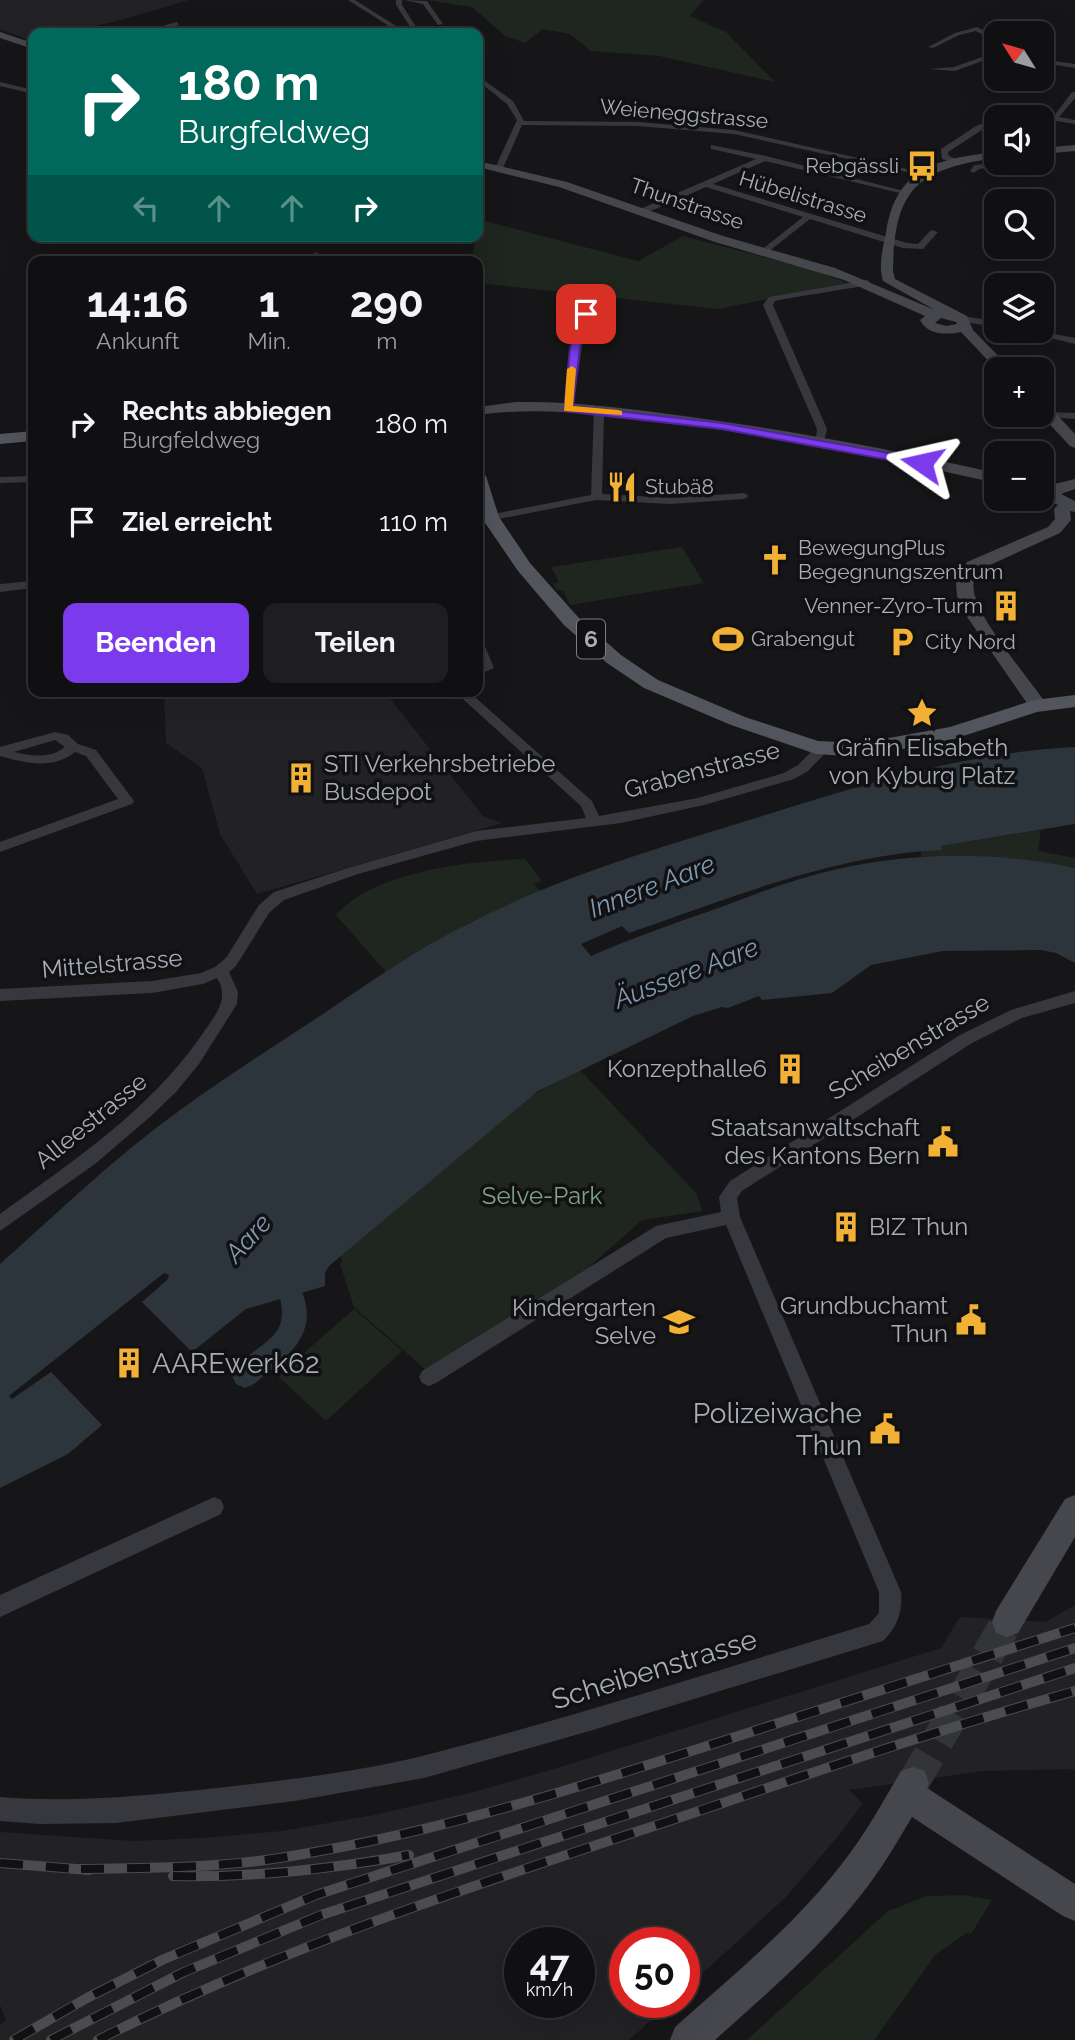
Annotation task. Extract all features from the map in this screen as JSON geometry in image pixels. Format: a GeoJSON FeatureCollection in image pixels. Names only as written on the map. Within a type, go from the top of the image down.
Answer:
{"type":"FeatureCollection","features":[{"type":"Feature","properties":{"kind":"main road"},"geometry":{"type":"LineString","coordinates":[[0,34],[28,44]]}},
{"type":"Feature","properties":{"kind":"main road"},"geometry":{"type":"LineString","coordinates":[[1054,150],[1075,148]]}},
{"type":"Feature","properties":{"kind":"main road"},"geometry":{"type":"LineString","coordinates":[[984,157],[956,162],[925,174],[904,192],[896,210],[888,278],[895,286],[960,320],[991,357]]}},
{"type":"Feature","properties":{"kind":"main road","name":"Thunstrasse"},"geometry":{"type":"LineString","coordinates":[[483,165],[554,181],[874,287],[901,309],[931,316],[932,327],[945,330],[981,347]]}},
{"type":"Feature","properties":{"kind":"main road"},"geometry":{"type":"LineString","coordinates":[[923,300],[931,316],[960,320]]}},
{"type":"Feature","properties":{"kind":"main road"},"geometry":{"type":"LineString","coordinates":[[945,330],[960,320]]}},
{"type":"Feature","properties":{"kind":"main road"},"geometry":{"type":"LineString","coordinates":[[483,410],[505,407],[567,409],[680,420],[820,443],[984,476]]}},
{"type":"Feature","properties":{"kind":"main road"},"geometry":{"type":"LineString","coordinates":[[1054,420],[1075,443]]}},
{"type":"Feature","properties":{"kind":"main road"},"geometry":{"type":"LineString","coordinates":[[0,439],[28,436]]}},
{"type":"Feature","properties":{"kind":"main road"},"geometry":{"type":"LineString","coordinates":[[1044,704],[982,609],[981,580],[997,558],[1054,530],[1063,520],[1060,494]]}},
{"type":"Feature","properties":{"kind":"main road","name":"6"},"geometry":{"type":"LineString","coordinates":[[484,519],[557,605],[589,637],[624,666],[652,684],[705,708],[823,748],[861,750],[919,741],[969,729],[1044,704],[1075,701]]}},
{"type":"Feature","properties":{"kind":"main road"},"geometry":{"type":"LineString","coordinates":[[1007,1622],[1075,1509]]}},
{"type":"Feature","properties":{"kind":"main road"},"geometry":{"type":"LineString","coordinates":[[688,2040],[803,1934],[836,1899],[864,1863],[910,1788],[1075,1904]]}},
{"type":"Feature","properties":{"kind":"street"},"geometry":{"type":"LineString","coordinates":[[351,0],[396,28]]}},
{"type":"Feature","properties":{"kind":"street"},"geometry":{"type":"LineString","coordinates":[[399,0],[399,5],[415,28]]}},
{"type":"Feature","properties":{"kind":"street"},"geometry":{"type":"LineString","coordinates":[[407,0],[425,2],[440,23]]}},
{"type":"Feature","properties":{"kind":"street"},"geometry":{"type":"LineString","coordinates":[[161,28],[177,24]]}},
{"type":"Feature","properties":{"kind":"street"},"geometry":{"type":"LineString","coordinates":[[931,47],[957,34],[977,29],[984,33]]}},
{"type":"Feature","properties":{"kind":"street"},"geometry":{"type":"LineString","coordinates":[[932,69],[955,69],[984,58]]}},
{"type":"Feature","properties":{"kind":"street"},"geometry":{"type":"LineString","coordinates":[[1054,63],[1075,66]]}},
{"type":"Feature","properties":{"kind":"street"},"geometry":{"type":"LineString","coordinates":[[483,82],[510,103],[521,123],[503,154],[499,168]]}},
{"type":"Feature","properties":{"kind":"street"},"geometry":{"type":"LineString","coordinates":[[0,84],[28,91]]}},
{"type":"Feature","properties":{"kind":"street"},"geometry":{"type":"LineString","coordinates":[[1054,118],[1075,94]]}},
{"type":"Feature","properties":{"kind":"street"},"geometry":{"type":"LineString","coordinates":[[1054,118],[1075,122]]}},
{"type":"Feature","properties":{"kind":"street","name":"Weieneggstrasse"},"geometry":{"type":"LineString","coordinates":[[521,123],[658,125],[734,132],[925,174]]}},
{"type":"Feature","properties":{"kind":"street"},"geometry":{"type":"LineString","coordinates":[[956,162],[945,157],[944,151],[984,126]]}},
{"type":"Feature","properties":{"kind":"street"},"geometry":{"type":"LineString","coordinates":[[714,147],[904,192]]}},
{"type":"Feature","properties":{"kind":"street"},"geometry":{"type":"LineString","coordinates":[[641,212],[766,158]]}},
{"type":"Feature","properties":{"kind":"street"},"geometry":{"type":"LineString","coordinates":[[974,171],[977,167],[984,166]]}},
{"type":"Feature","properties":{"kind":"street","name":"Hübelistrasse"},"geometry":{"type":"LineString","coordinates":[[704,184],[808,218],[891,241],[920,247],[934,232]]}},
{"type":"Feature","properties":{"kind":"street"},"geometry":{"type":"LineString","coordinates":[[764,252],[808,218]]}},
{"type":"Feature","properties":{"kind":"street"},"geometry":{"type":"LineString","coordinates":[[820,443],[822,429],[768,305],[772,299],[783,296],[874,287]]}},
{"type":"Feature","properties":{"kind":"street"},"geometry":{"type":"LineString","coordinates":[[567,409],[579,330],[596,298]]}},
{"type":"Feature","properties":{"kind":"street"},"geometry":{"type":"LineString","coordinates":[[960,320],[984,323]]}},
{"type":"Feature","properties":{"kind":"street"},"geometry":{"type":"LineString","coordinates":[[1054,337],[1075,341]]}},
{"type":"Feature","properties":{"kind":"street"},"geometry":{"type":"LineString","coordinates":[[596,497],[599,411]]}},
{"type":"Feature","properties":{"kind":"street"},"geometry":{"type":"LineString","coordinates":[[1054,412],[1075,416]]}},
{"type":"Feature","properties":{"kind":"street"},"geometry":{"type":"LineString","coordinates":[[0,480],[28,479]]}},
{"type":"Feature","properties":{"kind":"street"},"geometry":{"type":"LineString","coordinates":[[484,519],[596,497],[670,501],[744,496]]}},
{"type":"Feature","properties":{"kind":"street"},"geometry":{"type":"LineString","coordinates":[[0,588],[28,585]]}},
{"type":"Feature","properties":{"kind":"street"},"geometry":{"type":"LineString","coordinates":[[483,656],[488,668],[483,670]]}},
{"type":"Feature","properties":{"kind":"street"},"geometry":{"type":"LineString","coordinates":[[467,697],[587,804],[594,822]]}},
{"type":"Feature","properties":{"kind":"street"},"geometry":{"type":"LineString","coordinates":[[0,752],[55,736],[63,738],[73,747],[91,753],[127,801],[0,848]]}},
{"type":"Feature","properties":{"kind":"street"},"geometry":{"type":"LineString","coordinates":[[0,752],[23,759],[47,760],[65,754],[73,747]]}},
{"type":"Feature","properties":{"kind":"street","name":"Grabenstrasse"},"geometry":{"type":"LineString","coordinates":[[353,871],[476,836],[594,822],[686,805],[789,776],[803,768],[823,748]]}},
{"type":"Feature","properties":{"kind":"street","name":"Mittelstrasse"},"geometry":{"type":"LineString","coordinates":[[0,995],[152,987],[195,980],[220,971],[237,954],[270,902],[279,896],[353,871]]}},
{"type":"Feature","properties":{"kind":"street","name":"Alleestrasse"},"geometry":{"type":"LineString","coordinates":[[0,1224],[129,1128],[179,1077],[206,1043],[229,1003],[229,986],[220,971]]}},
{"type":"Feature","properties":{"kind":"street","name":"Scheibenstrasse"},"geometry":{"type":"LineString","coordinates":[[0,1809],[40,1812],[116,1811],[295,1790],[424,1767],[867,1636],[882,1628],[890,1613],[890,1592],[727,1203],[731,1191],[966,1039],[1017,1014],[1075,997]]}},
{"type":"Feature","properties":{"kind":"street"},"geometry":{"type":"LineString","coordinates":[[429,1377],[662,1231],[731,1217]]}},
{"type":"Feature","properties":{"kind":"street"},"geometry":{"type":"LineString","coordinates":[[0,1606],[214,1507]]}},
{"type":"Feature","properties":{"kind":"shaded area"},"geometry":{"type":"Polygon","coordinates":[[[0,0],[189,0],[114,22],[82,28],[28,28],[28,39],[0,29],[0,0]]]}},
{"type":"Feature","properties":{"kind":"shaded area"},"geometry":{"type":"Polygon","coordinates":[[[164,697],[389,697],[483,816],[502,823],[257,894],[220,834],[202,768],[166,743],[164,697]]]}},
{"type":"Feature","properties":{"kind":"shaded area"},"geometry":{"type":"Polygon","coordinates":[[[1075,1605],[1075,1769],[982,1771],[849,1790],[863,1803],[839,1835],[785,1898],[700,1975],[700,1927],[609,1927],[609,2018],[653,2018],[629,2040],[0,2040],[0,2025],[6,2020],[0,2005],[0,1832],[134,1841],[203,1838],[282,1831],[374,1815],[474,1792],[557,1768],[941,1648],[960,1617],[1045,1622],[1075,1605]]]}},
{"type":"Feature","properties":{"kind":"green space"},"geometry":{"type":"Polygon","coordinates":[[[426,0],[704,0],[690,16],[726,32],[775,82],[659,56],[591,51],[570,34],[543,29],[525,43],[505,36],[472,7],[426,0]]]}},
{"type":"Feature","properties":{"kind":"green space"},"geometry":{"type":"Polygon","coordinates":[[[483,221],[638,261],[683,236],[806,268],[848,283],[718,309],[483,284],[483,256],[472,256],[476,242],[483,242],[483,221]]]}},
{"type":"Feature","properties":{"kind":"green space","name":"Grabengut"},"geometry":{"type":"Polygon","coordinates":[[[682,547],[704,583],[570,605],[563,590],[557,590],[553,584],[559,582],[551,567],[682,547]]]}},
{"type":"Feature","properties":{"kind":"green space"},"geometry":{"type":"Polygon","coordinates":[[[1041,830],[1038,851],[1075,858],[1075,868],[998,858],[921,857],[921,851],[941,850],[940,846],[1041,830]]]}},
{"type":"Feature","properties":{"kind":"green space"},"geometry":{"type":"Polygon","coordinates":[[[525,859],[542,881],[534,884],[540,892],[467,924],[386,972],[336,915],[353,900],[398,878],[477,862],[525,859]]]}},
{"type":"Feature","properties":{"kind":"green space","name":"Selve-Park"},"geometry":{"type":"Polygon","coordinates":[[[579,1069],[696,1193],[703,1211],[642,1220],[579,1276],[426,1370],[354,1307],[340,1264],[341,1256],[526,1099],[579,1069]]]}},
{"type":"Feature","properties":{"kind":"green space"},"geometry":{"type":"Polygon","coordinates":[[[354,1309],[402,1351],[326,1421],[278,1376],[354,1309]]]}},
{"type":"Feature","properties":{"kind":"green space"},"geometry":{"type":"Polygon","coordinates":[[[964,1895],[992,1900],[971,1934],[968,1932],[936,1954],[874,2040],[747,2040],[888,1911],[927,1896],[964,1895]]]}},
{"type":"Feature","properties":{"kind":"water"},"geometry":{"type":"Polygon","coordinates":[[[1075,747],[1075,824],[941,846],[942,850],[861,860],[822,869],[629,933],[622,926],[581,944],[591,956],[766,890],[833,870],[902,859],[972,856],[1075,868],[1075,963],[1056,953],[1041,950],[943,951],[871,965],[832,993],[762,1000],[759,996],[728,1008],[722,1007],[693,1016],[538,1091],[329,1266],[325,1273],[325,1286],[246,1309],[192,1352],[142,1302],[167,1280],[169,1275],[164,1273],[9,1396],[12,1399],[51,1372],[102,1425],[68,1454],[0,1488],[0,1264],[137,1143],[229,1076],[430,944],[504,906],[579,875],[809,801],[921,770],[998,755],[1075,747]]]}},
{"type":"Feature","properties":{"kind":"waterway"},"geometry":{"type":"LineString","coordinates":[[245,1376],[290,1333],[296,1315],[291,1295]]}},
{"type":"Feature","properties":{"kind":"tunnel"},"geometry":{"type":"LineString","coordinates":[[913,1783],[1007,1622]]}},
{"type":"Feature","properties":{"kind":"railway"},"geometry":{"type":"LineString","coordinates":[[81,1869],[243,1863],[322,1851],[434,1827],[598,1781],[1075,1628]]}},
{"type":"Feature","properties":{"kind":"railway"},"geometry":{"type":"LineString","coordinates":[[14,2040],[87,1998],[162,1960],[316,1895],[1075,1648]]}},
{"type":"Feature","properties":{"kind":"railway"},"geometry":{"type":"LineString","coordinates":[[51,2040],[184,1972],[321,1915],[1075,1668]]}},
{"type":"Feature","properties":{"kind":"railway"},"geometry":{"type":"LineString","coordinates":[[98,2040],[233,1977],[370,1923],[862,1756],[1075,1691]]}},
{"type":"Feature","properties":{"kind":"railway"},"geometry":{"type":"LineString","coordinates":[[173,1876],[292,1872],[409,1855]]}},
{"type":"Feature","properties":{"kind":"railway"},"geometry":{"type":"LineString","coordinates":[[0,1863],[89,1870]]}},
{"type":"Feature","properties":{"kind":"slow traffic"},"geometry":{"type":"LineString","coordinates":[[572,369],[567,409],[618,413]]}},
{"type":"Feature","properties":{"kind":"place","name":"Rebgässli"},"geometry":{"type":"Point","coordinates":[922,166]}},
{"type":"Feature","properties":{"kind":"place","name":"Stubä8"},"geometry":{"type":"Point","coordinates":[622,487]}},
{"type":"Feature","properties":{"kind":"place","name":"BewegungPlus Begegnungszentrum"},"geometry":{"type":"Point","coordinates":[775,560]}},
{"type":"Feature","properties":{"kind":"place","name":"Venner-Zyro-Turm"},"geometry":{"type":"Point","coordinates":[1006,606]}},
{"type":"Feature","properties":{"kind":"place","name":"Grabengut"},"geometry":{"type":"Point","coordinates":[728,639]}},
{"type":"Feature","properties":{"kind":"place","name":"City Nord"},"geometry":{"type":"Point","coordinates":[902,642]}},
{"type":"Feature","properties":{"kind":"place","name":"Gräfin Elisabeth von Kyburg Platz"},"geometry":{"type":"Point","coordinates":[922,713]}},
{"type":"Feature","properties":{"kind":"place","name":"STI Verkehrsbetriebe Busdepot"},"geometry":{"type":"Point","coordinates":[301,778]}},
{"type":"Feature","properties":{"kind":"place","name":"Konzepthalle6"},"geometry":{"type":"Point","coordinates":[790,1069]}},
{"type":"Feature","properties":{"kind":"place","name":"Staatsanwaltschaft des Kantons Bern"},"geometry":{"type":"Point","coordinates":[943,1142]}},
{"type":"Feature","properties":{"kind":"place","name":"BIZ Thun"},"geometry":{"type":"Point","coordinates":[846,1227]}},
{"type":"Feature","properties":{"kind":"place","name":"Grundbuchamt Thun"},"geometry":{"type":"Point","coordinates":[971,1320]}},
{"type":"Feature","properties":{"kind":"place","name":"Kindergarten Selve"},"geometry":{"type":"Point","coordinates":[679,1322]}},
{"type":"Feature","properties":{"kind":"place","name":"AAREwerk62"},"geometry":{"type":"Point","coordinates":[129,1363]}},
{"type":"Feature","properties":{"kind":"place","name":"Polizeiwache Thun"},"geometry":{"type":"Point","coordinates":[885,1429]}},
{"type":"Feature","properties":{"kind":"route"},"geometry":{"type":"LineString","coordinates":[[586,314],[580,325],[575,348],[567,409],[652,416],[722,426],[922,463]]}},
{"type":"Feature","properties":{"kind":"water label","name":"Innere Aare"},"geometry":{"type":"Point","coordinates":[652,886]}},
{"type":"Feature","properties":{"kind":"water label","name":"Äussere Aare"},"geometry":{"type":"Point","coordinates":[686,973]}},
{"type":"Feature","properties":{"kind":"water label","name":"Aare"},"geometry":{"type":"Point","coordinates":[248,1238]}}]}
